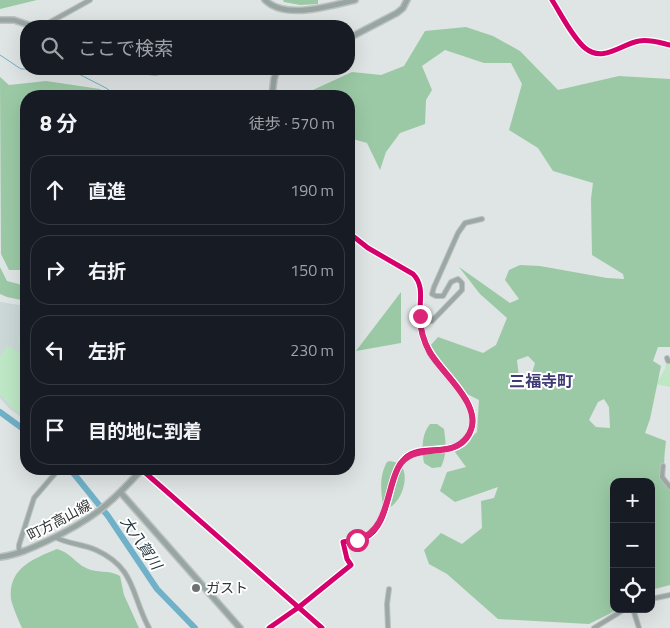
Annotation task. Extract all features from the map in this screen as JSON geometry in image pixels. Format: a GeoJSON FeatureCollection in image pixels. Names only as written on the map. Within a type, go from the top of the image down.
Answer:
{"type":"FeatureCollection","features":[{"type":"Feature","properties":{"kind":"street"},"geometry":{"type":"LineString","coordinates":[[54,20],[90,0]]}},
{"type":"Feature","properties":{"kind":"street"},"geometry":{"type":"LineString","coordinates":[[265,0],[273,7],[288,10],[314,8],[355,0]]}},
{"type":"Feature","properties":{"kind":"street"},"geometry":{"type":"LineString","coordinates":[[355,35],[396,13],[403,8],[407,0]]}},
{"type":"Feature","properties":{"kind":"street"},"geometry":{"type":"LineString","coordinates":[[552,0],[578,41],[585,49],[595,54],[609,53],[640,41],[670,46]]}},
{"type":"Feature","properties":{"kind":"street"},"geometry":{"type":"LineString","coordinates":[[0,20],[20,22]]}},
{"type":"Feature","properties":{"kind":"street"},"geometry":{"type":"LineString","coordinates":[[273,90],[275,75]]}},
{"type":"Feature","properties":{"kind":"street"},"geometry":{"type":"LineString","coordinates":[[420,310],[432,321],[462,290],[462,283],[458,279],[451,282],[443,296],[432,294],[465,223],[482,219]]}},
{"type":"Feature","properties":{"kind":"street"},"geometry":{"type":"LineString","coordinates":[[269,628],[299,607],[351,565],[347,560],[343,542],[361,539],[368,536],[374,530],[388,502],[397,470],[405,458],[414,453],[453,447],[464,441],[472,429],[473,416],[468,404],[439,366],[427,346],[420,325],[421,289],[416,277],[368,248],[355,238]]}},
{"type":"Feature","properties":{"kind":"street"},"geometry":{"type":"LineString","coordinates":[[663,466],[662,477],[670,487]]}},
{"type":"Feature","properties":{"kind":"street"},"geometry":{"type":"LineString","coordinates":[[19,553],[19,545],[34,498],[54,475]]}},
{"type":"Feature","properties":{"kind":"street","name":"町方高山線"},"geometry":{"type":"LineString","coordinates":[[0,557],[19,553],[55,537],[94,515],[121,493],[137,475]]}},
{"type":"Feature","properties":{"kind":"street"},"geometry":{"type":"LineString","coordinates":[[149,475],[322,628]]}},
{"type":"Feature","properties":{"kind":"street"},"geometry":{"type":"LineString","coordinates":[[121,493],[240,628]]}},
{"type":"Feature","properties":{"kind":"street"},"geometry":{"type":"LineString","coordinates":[[55,537],[96,550],[121,567],[133,586],[149,628]]}},
{"type":"Feature","properties":{"kind":"street"},"geometry":{"type":"LineString","coordinates":[[388,628],[387,604],[389,589]]}},
{"type":"Feature","properties":{"kind":"street"},"geometry":{"type":"LineString","coordinates":[[655,598],[670,595]]}},
{"type":"Feature","properties":{"kind":"street"},"geometry":{"type":"LineString","coordinates":[[594,628],[618,613]]}},
{"type":"Feature","properties":{"kind":"street"},"geometry":{"type":"LineString","coordinates":[[634,613],[639,628]]}},
{"type":"Feature","properties":{"kind":"shaded area"},"geometry":{"type":"Polygon","coordinates":[[[0,302],[20,305],[20,416],[0,398],[0,302]]]}},
{"type":"Feature","properties":{"kind":"green space"},"geometry":{"type":"Polygon","coordinates":[[[0,0],[37,0],[0,9],[0,0]]]}},
{"type":"Feature","properties":{"kind":"green space"},"geometry":{"type":"Polygon","coordinates":[[[283,0],[318,0],[318,4],[300,5],[284,2],[283,0]]]}},
{"type":"Feature","properties":{"kind":"green space"},"geometry":{"type":"Polygon","coordinates":[[[466,27],[493,36],[520,51],[558,90],[619,76],[670,79],[670,347],[658,347],[653,361],[661,366],[650,419],[645,433],[666,441],[665,471],[670,489],[670,585],[655,589],[655,478],[610,478],[611,613],[589,624],[498,619],[447,574],[429,564],[424,550],[441,533],[462,544],[482,528],[481,501],[494,498],[498,487],[455,502],[440,491],[447,472],[466,467],[455,452],[477,432],[479,400],[463,392],[430,346],[438,337],[483,353],[496,345],[507,318],[480,294],[459,267],[510,303],[519,299],[505,280],[509,270],[520,265],[540,266],[607,278],[624,279],[623,274],[592,255],[591,199],[593,183],[553,171],[538,148],[509,130],[522,84],[511,63],[484,63],[445,50],[422,66],[432,90],[426,100],[425,124],[400,133],[386,152],[380,170],[367,143],[355,140],[355,90],[313,90],[345,75],[355,75],[355,72],[381,75],[404,66],[425,31],[466,27]],[[528,356],[517,360],[520,386],[532,373],[535,363],[528,356]],[[604,399],[598,402],[589,420],[596,427],[610,428],[609,407],[604,399]]]}},
{"type":"Feature","properties":{"kind":"green space"},"geometry":{"type":"Polygon","coordinates":[[[0,77],[9,85],[46,81],[100,89],[20,90],[20,270],[9,270],[1,254],[0,77]]]}},
{"type":"Feature","properties":{"kind":"green space"},"geometry":{"type":"Polygon","coordinates":[[[0,267],[7,281],[20,284],[20,300],[0,294],[0,267]]]}},
{"type":"Feature","properties":{"kind":"green space"},"geometry":{"type":"Polygon","coordinates":[[[401,292],[401,343],[356,351],[401,292]]]}},
{"type":"Feature","properties":{"kind":"green space"},"geometry":{"type":"Polygon","coordinates":[[[7,346],[20,352],[20,414],[11,407],[0,394],[0,357],[7,346]]]}},
{"type":"Feature","properties":{"kind":"green space"},"geometry":{"type":"Polygon","coordinates":[[[670,363],[670,387],[656,384],[666,364],[670,363]]]}},
{"type":"Feature","properties":{"kind":"green space"},"geometry":{"type":"Polygon","coordinates":[[[430,424],[437,424],[444,429],[446,448],[441,467],[432,468],[424,463],[424,438],[430,424]]]}},
{"type":"Feature","properties":{"kind":"green space"},"geometry":{"type":"Polygon","coordinates":[[[387,462],[398,463],[402,467],[405,480],[401,494],[393,505],[388,508],[383,506],[381,484],[384,468],[387,462]]]}},
{"type":"Feature","properties":{"kind":"green space"},"geometry":{"type":"Polygon","coordinates":[[[57,549],[66,553],[86,568],[120,576],[124,595],[139,628],[22,628],[11,599],[11,588],[14,580],[24,566],[57,549]]]}},
{"type":"Feature","properties":{"kind":"waterway"},"geometry":{"type":"LineString","coordinates":[[0,55],[20,68]]}},
{"type":"Feature","properties":{"kind":"waterway"},"geometry":{"type":"LineString","coordinates":[[81,75],[109,90]]}},
{"type":"Feature","properties":{"kind":"waterway","name":"大八賀川"},"geometry":{"type":"LineString","coordinates":[[0,412],[20,427]]}},
{"type":"Feature","properties":{"kind":"waterway","name":"大八賀川"},"geometry":{"type":"LineString","coordinates":[[75,475],[108,516],[157,589],[195,628]]}},
{"type":"Feature","properties":{"kind":"cycle path"},"geometry":{"type":"LineString","coordinates":[[552,0],[576,38],[585,48],[592,52],[598,54],[605,53],[643,41],[655,41],[670,45]]}},
{"type":"Feature","properties":{"kind":"cycle path"},"geometry":{"type":"LineString","coordinates":[[269,628],[299,607],[351,565],[347,559],[343,542],[362,539],[374,532],[385,512],[399,466],[405,458],[413,453],[422,451],[452,448],[467,438],[472,427],[473,417],[470,407],[434,358],[421,330],[421,294],[417,279],[413,274],[368,248],[355,238]]}},
{"type":"Feature","properties":{"kind":"cycle path"},"geometry":{"type":"LineString","coordinates":[[148,475],[322,628]]}},
{"type":"Feature","properties":{"kind":"place","name":"ガスト"},"geometry":{"type":"Point","coordinates":[196,588]}},
{"type":"Feature","properties":{"kind":"district","name":"三福寺町"},"geometry":{"type":"Point","coordinates":[541,381]}},
{"type":"Feature","properties":{"kind":"route"},"geometry":{"type":"LineString","coordinates":[[357,540],[368,536],[376,527],[388,502],[397,470],[405,458],[414,453],[449,449],[458,445],[467,438],[472,426],[472,411],[463,395],[439,366],[427,346],[422,332],[420,316]]}}]}
